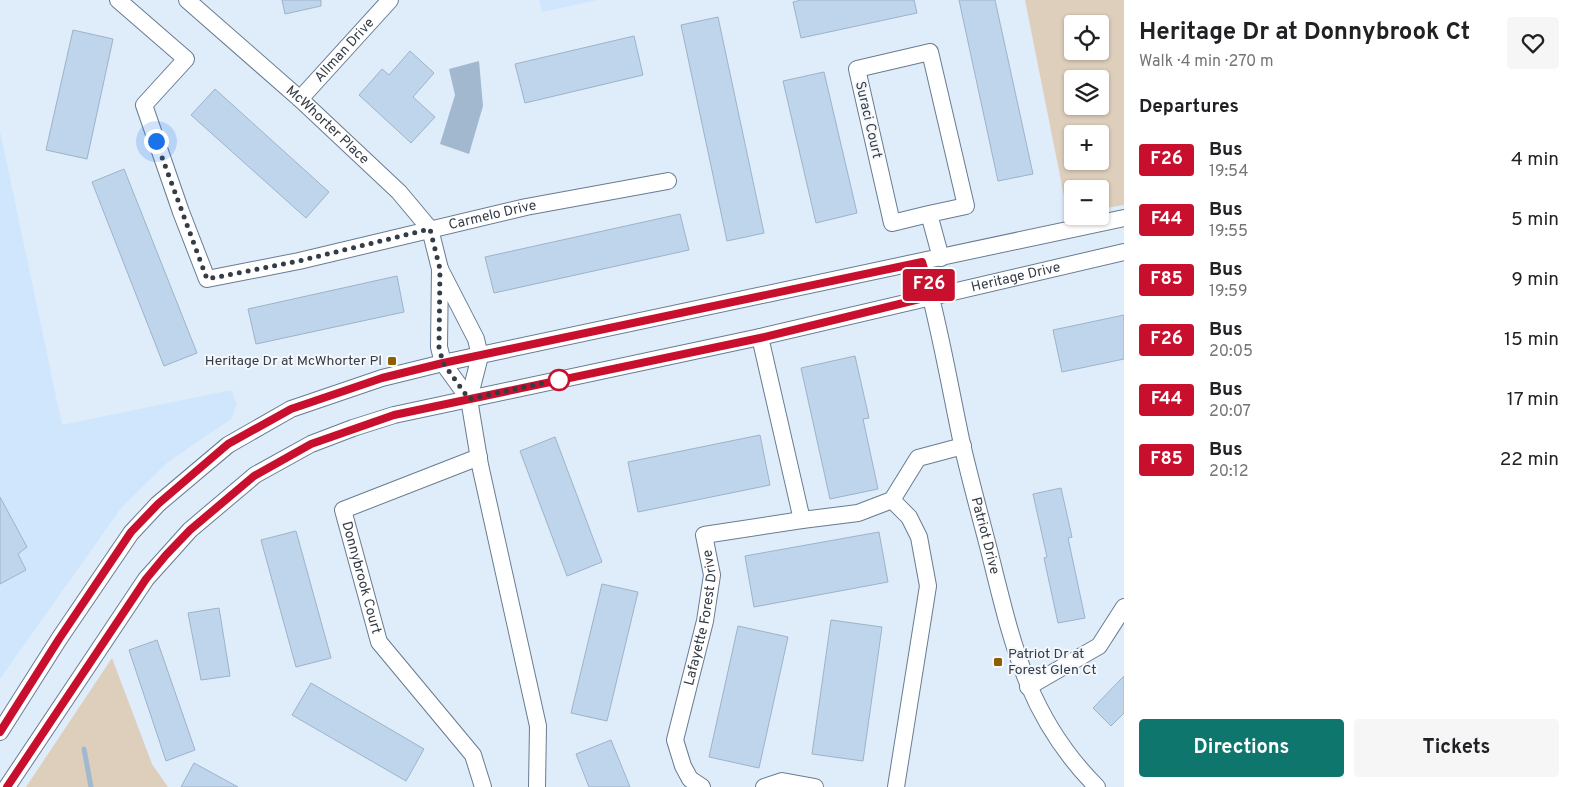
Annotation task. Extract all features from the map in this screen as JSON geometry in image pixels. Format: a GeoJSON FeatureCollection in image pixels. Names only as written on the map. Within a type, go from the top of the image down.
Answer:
{"type":"FeatureCollection","features":[{"type":"Feature","properties":{"kind":"street","name":"Carmelo Drive"},"geometry":{"type":"LineString","coordinates":[[118,0],[186,59],[144,105],[181,212],[207,279],[299,261],[526,207],[668,181]]}},
{"type":"Feature","properties":{"kind":"street","name":"McWhorter Place"},"geometry":{"type":"LineString","coordinates":[[187,0],[300,99],[399,192],[430,229],[440,269],[476,339],[480,356]]}},
{"type":"Feature","properties":{"kind":"street","name":"Allman Drive"},"geometry":{"type":"LineString","coordinates":[[300,99],[390,0]]}},
{"type":"Feature","properties":{"kind":"street","name":"Suraci Court"},"geometry":{"type":"LineString","coordinates":[[930,52],[966,206],[929,214],[892,223],[856,69],[930,52]]}},
{"type":"Feature","properties":{"kind":"street"},"geometry":{"type":"LineString","coordinates":[[929,214],[941,258]]}},
{"type":"Feature","properties":{"kind":"street"},"geometry":{"type":"LineString","coordinates":[[0,732],[59,639],[131,532],[158,504],[221,450],[291,409],[382,378],[443,363],[1124,218]]}},
{"type":"Feature","properties":{"kind":"street","name":"Heritage Drive"},"geometry":{"type":"LineString","coordinates":[[7,787],[146,579],[190,530],[254,476],[311,444],[394,415],[760,338],[1124,252]]}},
{"type":"Feature","properties":{"kind":"street","name":"Patriot Drive"},"geometry":{"type":"LineString","coordinates":[[922,262],[932,296],[963,446],[1014,650],[1028,687],[1043,716],[1062,746],[1097,787]]}},
{"type":"Feature","properties":{"kind":"street","name":"McWhorter Place"},"geometry":{"type":"LineString","coordinates":[[440,269],[439,347],[443,363],[469,399]]}},
{"type":"Feature","properties":{"kind":"street"},"geometry":{"type":"LineString","coordinates":[[760,338],[802,520]]}},
{"type":"Feature","properties":{"kind":"street"},"geometry":{"type":"LineString","coordinates":[[480,356],[469,399],[479,457],[538,726],[537,787]]}},
{"type":"Feature","properties":{"kind":"street"},"geometry":{"type":"LineString","coordinates":[[896,787],[928,586],[919,537],[909,517],[892,500],[918,458],[963,446]]}},
{"type":"Feature","properties":{"kind":"street","name":"Donnybrook Court"},"geometry":{"type":"LineString","coordinates":[[479,457],[343,510],[379,642],[473,755],[483,787]]}},
{"type":"Feature","properties":{"kind":"street","name":"Lafayette Forest Drive"},"geometry":{"type":"LineString","coordinates":[[702,787],[690,779],[683,766],[675,740],[705,621],[712,575],[704,535],[858,513],[892,500]]}},
{"type":"Feature","properties":{"kind":"street"},"geometry":{"type":"LineString","coordinates":[[1028,687],[1099,646],[1124,607]]}},
{"type":"Feature","properties":{"kind":"street"},"geometry":{"type":"LineString","coordinates":[[764,787],[782,781],[814,787]]}},
{"type":"Feature","properties":{"kind":"shaded area"},"geometry":{"type":"Polygon","coordinates":[[[539,0],[598,0],[542,12],[539,0]]]}},
{"type":"Feature","properties":{"kind":"shaded area"},"geometry":{"type":"Polygon","coordinates":[[[1025,0],[1124,0],[1124,205],[1109,208],[1109,180],[1064,180],[1064,196],[1025,0]]]}},
{"type":"Feature","properties":{"kind":"shaded area"},"geometry":{"type":"Polygon","coordinates":[[[479,61],[483,106],[469,154],[440,144],[455,95],[449,69],[479,61]]]}},
{"type":"Feature","properties":{"kind":"shaded area"},"geometry":{"type":"Polygon","coordinates":[[[0,131],[62,425],[231,390],[237,404],[231,419],[168,462],[121,508],[0,679],[0,131]]]}},
{"type":"Feature","properties":{"kind":"shaded area"},"geometry":{"type":"Polygon","coordinates":[[[112,658],[152,764],[168,787],[26,787],[112,658]]]}},
{"type":"Feature","properties":{"kind":"building"},"geometry":{"type":"Polygon","coordinates":[[[282,0],[321,0],[321,6],[285,14],[282,0]]]}},
{"type":"Feature","properties":{"kind":"building"},"geometry":{"type":"Polygon","coordinates":[[[801,0],[914,0],[917,13],[801,38],[793,2],[801,0]]]}},
{"type":"Feature","properties":{"kind":"building"},"geometry":{"type":"Polygon","coordinates":[[[959,0],[995,0],[1033,174],[998,181],[959,0]]]}},
{"type":"Feature","properties":{"kind":"building"},"geometry":{"type":"Polygon","coordinates":[[[718,17],[764,233],[727,241],[681,25],[718,17]]]}},
{"type":"Feature","properties":{"kind":"building"},"geometry":{"type":"Polygon","coordinates":[[[73,30],[113,39],[87,159],[46,150],[73,30]]]}},
{"type":"Feature","properties":{"kind":"building"},"geometry":{"type":"Polygon","coordinates":[[[634,36],[643,75],[525,103],[515,64],[634,36]]]}},
{"type":"Feature","properties":{"kind":"building"},"geometry":{"type":"Polygon","coordinates":[[[410,51],[434,73],[413,97],[435,117],[411,143],[359,95],[382,69],[389,75],[410,51]]]}},
{"type":"Feature","properties":{"kind":"building"},"geometry":{"type":"Polygon","coordinates":[[[824,72],[857,213],[816,223],[783,81],[824,72]]]}},
{"type":"Feature","properties":{"kind":"building"},"geometry":{"type":"Polygon","coordinates":[[[215,89],[329,192],[306,218],[191,115],[215,89]]]}},
{"type":"Feature","properties":{"kind":"building"},"geometry":{"type":"Polygon","coordinates":[[[124,169],[197,353],[164,366],[92,182],[124,169]]]}},
{"type":"Feature","properties":{"kind":"building"},"geometry":{"type":"Polygon","coordinates":[[[680,214],[689,250],[494,293],[485,257],[680,214]]]}},
{"type":"Feature","properties":{"kind":"building"},"geometry":{"type":"Polygon","coordinates":[[[397,276],[404,312],[256,344],[248,309],[397,276]]]}},
{"type":"Feature","properties":{"kind":"building"},"geometry":{"type":"Polygon","coordinates":[[[1124,315],[1124,359],[1062,372],[1053,330],[1124,315]]]}},
{"type":"Feature","properties":{"kind":"building"},"geometry":{"type":"Polygon","coordinates":[[[855,356],[869,418],[863,419],[878,489],[830,499],[801,368],[855,356]]]}},
{"type":"Feature","properties":{"kind":"building"},"geometry":{"type":"Polygon","coordinates":[[[760,435],[770,485],[638,512],[628,462],[760,435]]]}},
{"type":"Feature","properties":{"kind":"building"},"geometry":{"type":"Polygon","coordinates":[[[555,437],[602,562],[567,576],[520,451],[555,437]]]}},
{"type":"Feature","properties":{"kind":"building"},"geometry":{"type":"Polygon","coordinates":[[[1061,488],[1072,537],[1068,538],[1085,618],[1058,623],[1044,558],[1047,557],[1033,494],[1061,488]]]}},
{"type":"Feature","properties":{"kind":"building"},"geometry":{"type":"Polygon","coordinates":[[[0,497],[27,547],[18,554],[26,570],[0,584],[0,497]]]}},
{"type":"Feature","properties":{"kind":"building"},"geometry":{"type":"Polygon","coordinates":[[[296,531],[331,658],[296,667],[261,540],[296,531]]]}},
{"type":"Feature","properties":{"kind":"building"},"geometry":{"type":"Polygon","coordinates":[[[879,532],[888,582],[754,607],[745,556],[879,532]]]}},
{"type":"Feature","properties":{"kind":"building"},"geometry":{"type":"Polygon","coordinates":[[[602,584],[638,592],[607,721],[571,713],[602,584]]]}},
{"type":"Feature","properties":{"kind":"building"},"geometry":{"type":"Polygon","coordinates":[[[219,608],[230,676],[201,680],[188,613],[219,608]]]}},
{"type":"Feature","properties":{"kind":"building"},"geometry":{"type":"Polygon","coordinates":[[[831,620],[882,627],[863,761],[812,754],[831,620]]]}},
{"type":"Feature","properties":{"kind":"building"},"geometry":{"type":"Polygon","coordinates":[[[738,626],[788,637],[759,768],[709,757],[738,626]]]}},
{"type":"Feature","properties":{"kind":"building"},"geometry":{"type":"Polygon","coordinates":[[[157,640],[195,750],[166,761],[129,650],[157,640]]]}},
{"type":"Feature","properties":{"kind":"building"},"geometry":{"type":"Polygon","coordinates":[[[1124,676],[1124,713],[1111,726],[1093,708],[1124,676]]]}},
{"type":"Feature","properties":{"kind":"building"},"geometry":{"type":"Polygon","coordinates":[[[311,683],[424,749],[406,781],[292,715],[311,683]]]}},
{"type":"Feature","properties":{"kind":"building"},"geometry":{"type":"Polygon","coordinates":[[[611,740],[630,787],[589,787],[576,754],[611,740]]]}},
{"type":"Feature","properties":{"kind":"building"},"geometry":{"type":"Polygon","coordinates":[[[194,763],[238,787],[181,787],[194,763]]]}},
{"type":"Feature","properties":{"kind":"waterway"},"geometry":{"type":"LineString","coordinates":[[84,749],[91,787]]}},
{"type":"Feature","properties":{"kind":"bus line","name":"F26"},"geometry":{"type":"LineString","coordinates":[[0,732],[59,639],[131,532],[158,504],[228,444],[291,409],[382,378],[443,363],[750,300],[922,262],[932,296],[760,338],[394,415],[311,444],[254,476],[190,530],[146,579],[7,787]]}},
{"type":"Feature","properties":{"kind":"place","name":"Heritage Dr at McWhorter Pl"},"geometry":{"type":"Point","coordinates":[392,361]}},
{"type":"Feature","properties":{"kind":"place","name":"Patriot Dr at Forest Glen Ct"},"geometry":{"type":"Point","coordinates":[998,662]}},
{"type":"Feature","properties":{"kind":"route"},"geometry":{"type":"LineString","coordinates":[[156,141],[207,279],[299,261],[430,229],[440,269],[439,347],[443,363],[469,399],[566,378],[559,380]]}}]}
